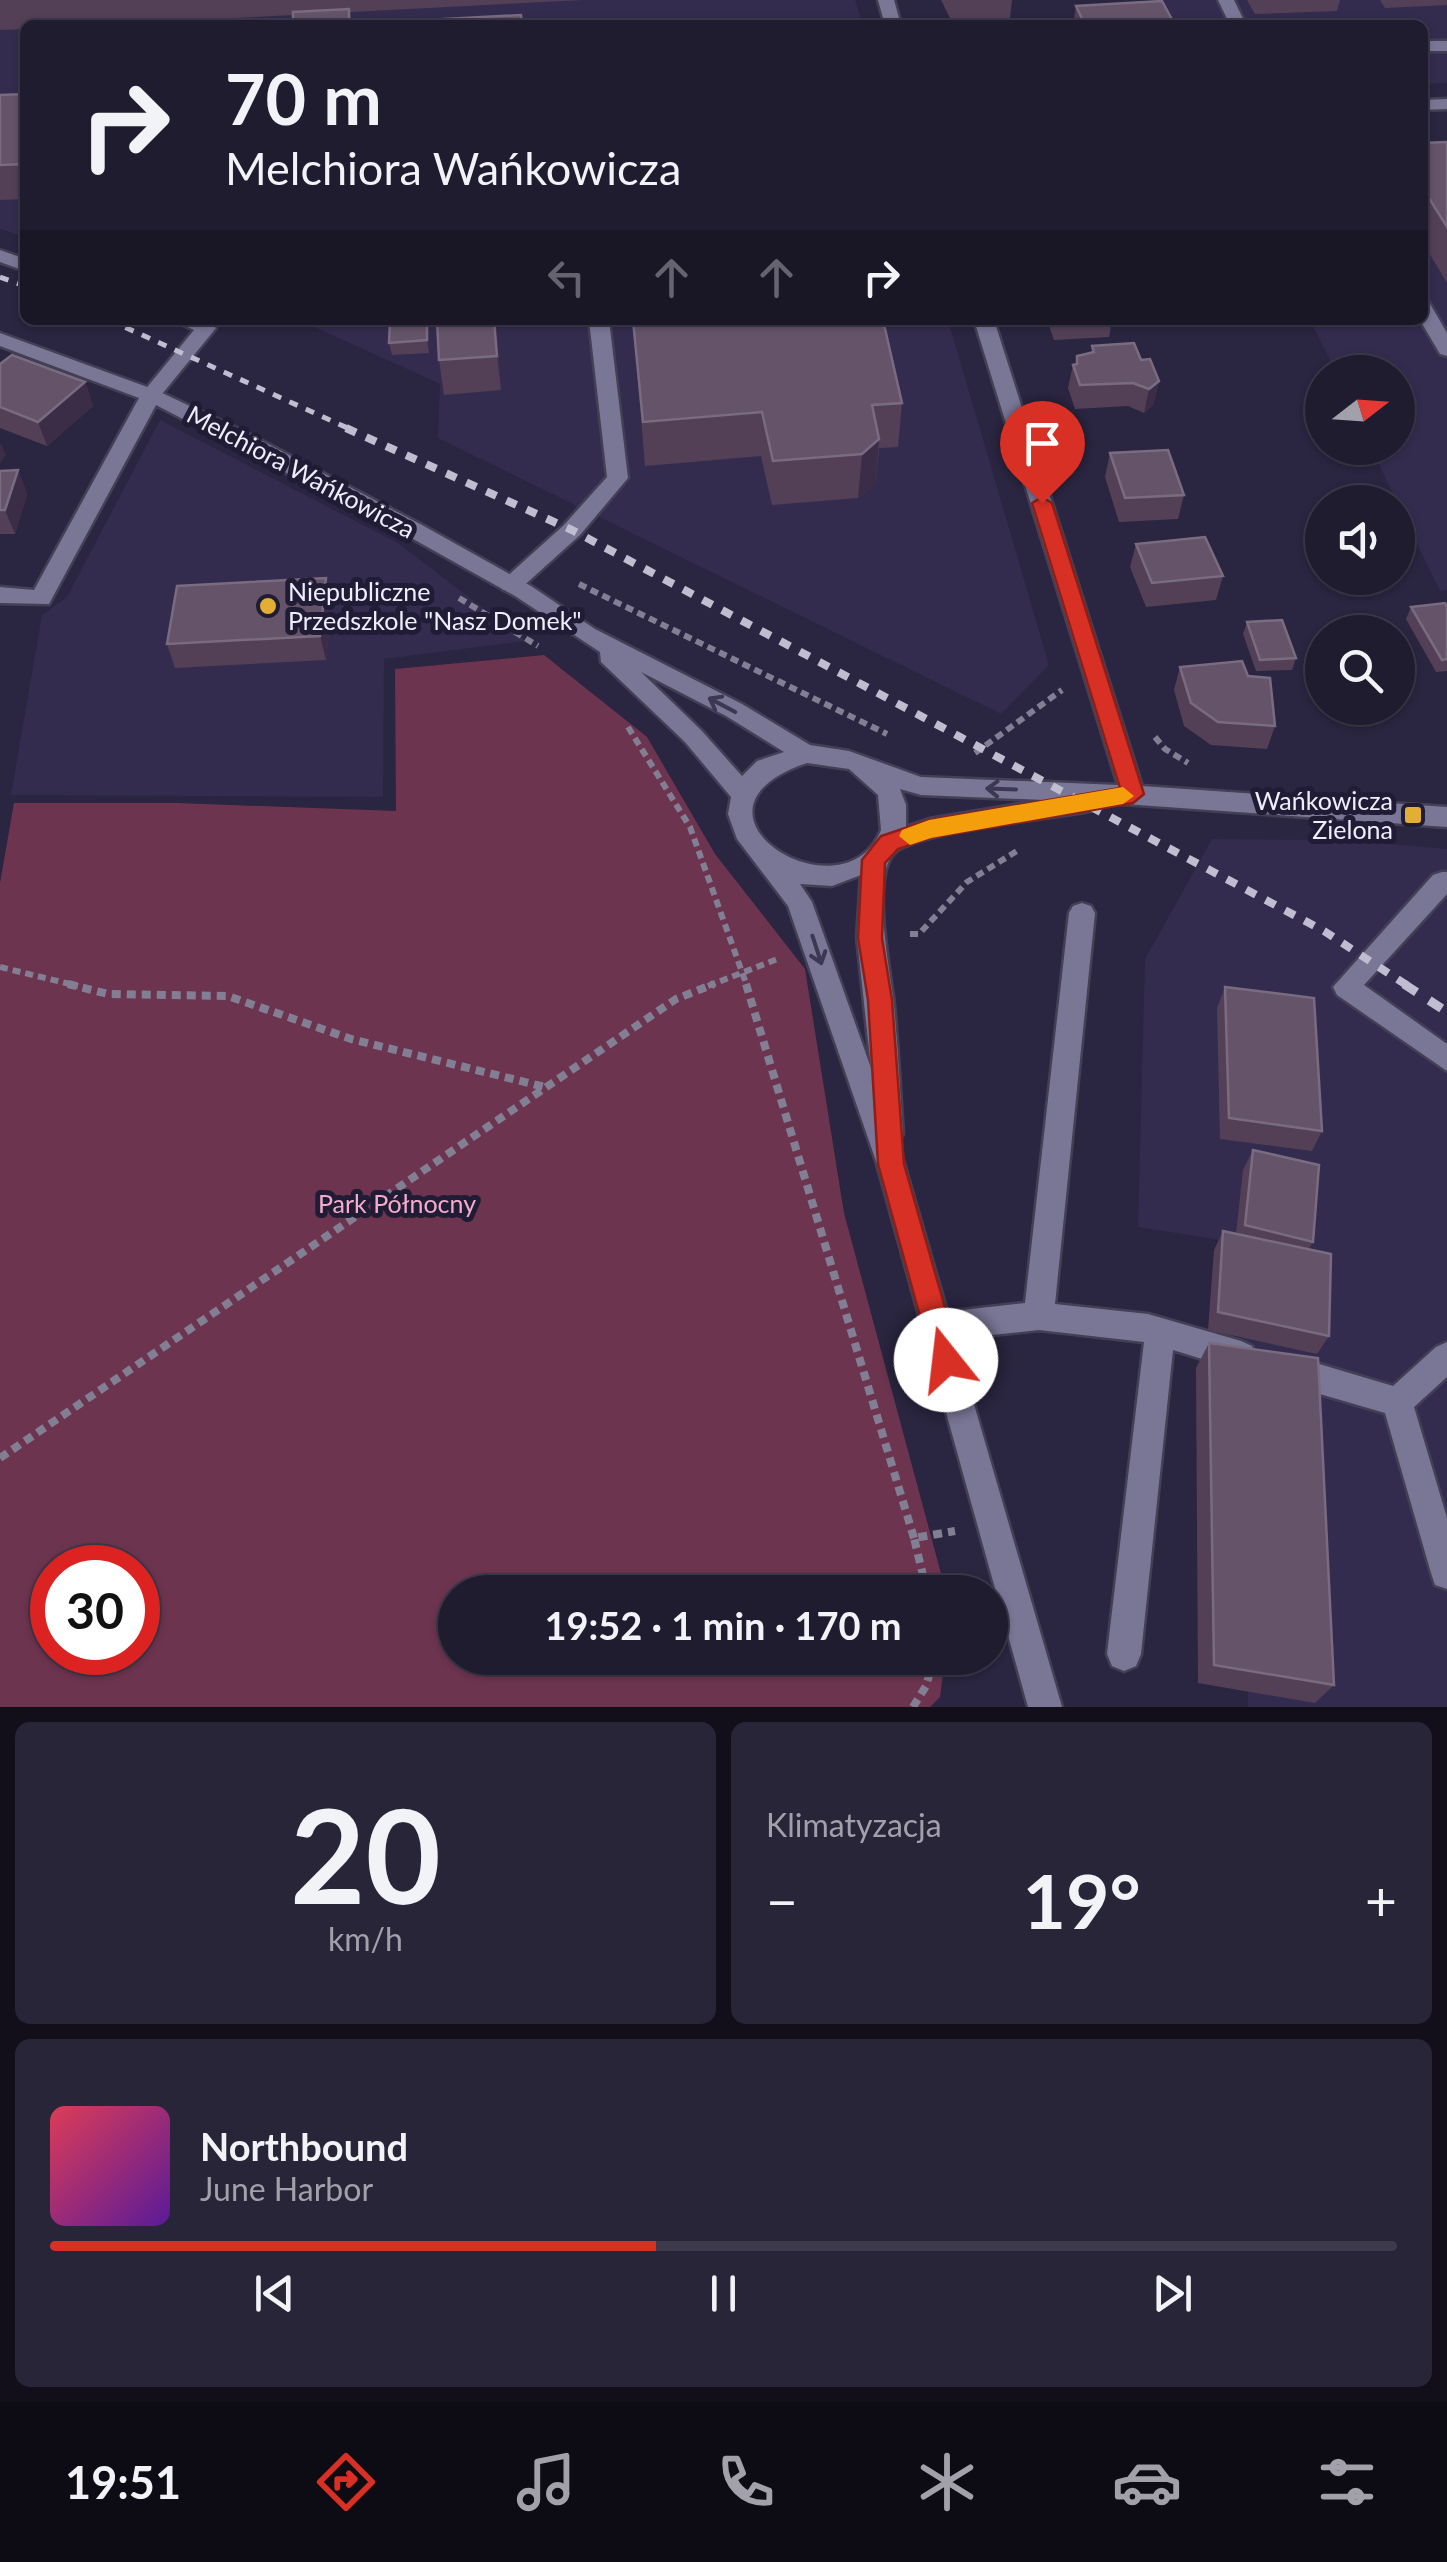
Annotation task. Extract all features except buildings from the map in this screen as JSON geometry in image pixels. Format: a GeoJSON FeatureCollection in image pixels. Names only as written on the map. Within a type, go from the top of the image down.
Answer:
{"type":"FeatureCollection","features":[{"type":"Feature","properties":{"kind":"street"},"geometry":{"type":"LineString","coordinates":[[1428,317],[1447,350]]}},
{"type":"Feature","properties":{"kind":"street"},"geometry":{"type":"LineString","coordinates":[[0,595],[41,598],[152,395],[206,328],[197,325]]}},
{"type":"Feature","properties":{"kind":"street"},"geometry":{"type":"LineString","coordinates":[[511,584],[572,530],[618,478],[600,325]]}},
{"type":"Feature","properties":{"kind":"street"},"geometry":{"type":"LineString","coordinates":[[986,325],[1133,794]]}},
{"type":"Feature","properties":{"kind":"street","name":"Melchiora Wańkowicza"},"geometry":{"type":"LineString","coordinates":[[0,339],[152,395],[244,440],[511,584],[587,635],[734,710],[806,754]]}},
{"type":"Feature","properties":{"kind":"street","name":"Melchiora Wańkowicza"},"geometry":{"type":"LineString","coordinates":[[587,635],[693,736],[743,794]]}},
{"type":"Feature","properties":{"kind":"street"},"geometry":{"type":"LineString","coordinates":[[1045,1707],[891,1164],[799,902],[772,864],[754,850],[742,832],[739,812],[743,794],[760,771],[790,757],[830,754],[872,772],[922,786],[1133,794],[1447,817]]}},
{"type":"Feature","properties":{"kind":"street"},"geometry":{"type":"LineString","coordinates":[[872,772],[888,787],[896,806],[896,824],[882,851],[870,938],[880,1000],[891,1164]]}},
{"type":"Feature","properties":{"kind":"street"},"geometry":{"type":"LineString","coordinates":[[772,864],[824,876],[851,871],[929,829],[1133,794]]}},
{"type":"Feature","properties":{"kind":"street"},"geometry":{"type":"LineString","coordinates":[[1447,882],[1442,882],[1346,987],[1447,1059]]}},
{"type":"Feature","properties":{"kind":"street"},"geometry":{"type":"LineString","coordinates":[[1039,1316],[1082,913]]}},
{"type":"Feature","properties":{"kind":"street"},"geometry":{"type":"LineString","coordinates":[[936,1327],[1039,1316],[1160,1332],[1397,1402]]}},
{"type":"Feature","properties":{"kind":"street"},"geometry":{"type":"LineString","coordinates":[[1124,1654],[1160,1332]]}},
{"type":"Feature","properties":{"kind":"street"},"geometry":{"type":"LineString","coordinates":[[1397,1402],[1447,1357]]}},
{"type":"Feature","properties":{"kind":"street"},"geometry":{"type":"LineString","coordinates":[[1397,1402],[1447,1573]]}},
{"type":"Feature","properties":{"kind":"path"},"geometry":{"type":"LineString","coordinates":[[454,595],[550,654]]}},
{"type":"Feature","properties":{"kind":"path"},"geometry":{"type":"LineString","coordinates":[[972,755],[1066,687]]}},
{"type":"Feature","properties":{"kind":"path"},"geometry":{"type":"LineString","coordinates":[[618,713],[650,757],[690,827],[744,973],[914,1538]]}},
{"type":"Feature","properties":{"kind":"path"},"geometry":{"type":"LineString","coordinates":[[870,938],[919,934],[967,882],[1020,849],[1040,844]]}},
{"type":"Feature","properties":{"kind":"path"},"geometry":{"type":"LineString","coordinates":[[0,1458],[676,999],[816,945]]}},
{"type":"Feature","properties":{"kind":"path"},"geometry":{"type":"LineString","coordinates":[[0,967],[108,994],[228,996],[351,1039],[545,1087]]}},
{"type":"Feature","properties":{"kind":"path"},"geometry":{"type":"LineString","coordinates":[[913,1707],[929,1675]]}},
{"type":"Feature","properties":{"kind":"shaded area"},"geometry":{"type":"Polygon","coordinates":[[[0,0],[855,0],[861,20],[20,20],[20,235],[0,229],[0,0]]]}},
{"type":"Feature","properties":{"kind":"shaded area"},"geometry":{"type":"Polygon","coordinates":[[[1149,0],[1447,0],[1447,83],[1428,84],[1428,20],[1159,20],[1149,0]]]}},
{"type":"Feature","properties":{"kind":"shaded area"},"geometry":{"type":"Polygon","coordinates":[[[1428,141],[1447,173],[1447,590],[1440,591],[1415,539],[1415,485],[1389,485],[1379,465],[1415,465],[1415,355],[1328,355],[1312,325],[1428,325],[1428,141]]]}},
{"type":"Feature","properties":{"kind":"shaded area"},"geometry":{"type":"Polygon","coordinates":[[[310,325],[949,325],[1049,665],[1001,714],[438,438],[440,384],[310,325]]]}},
{"type":"Feature","properties":{"kind":"shaded area","name":"Niepubliczne Przedszkole \"Nasz Domek\""},"geometry":{"type":"Polygon","coordinates":[[[160,420],[398,543],[526,641],[384,659],[383,797],[11,795],[42,615],[67,597],[160,420]]]}},
{"type":"Feature","properties":{"kind":"shaded area"},"geometry":{"type":"Polygon","coordinates":[[[1212,839],[1345,840],[1447,849],[1447,1707],[1248,1707],[1240,1243],[1138,1227],[1145,959],[1212,839]]]}},
{"type":"Feature","properties":{"kind":"green space","name":"Park Północny"},"geometry":{"type":"Polygon","coordinates":[[[544,655],[647,737],[715,854],[805,969],[844,1213],[941,1575],[438,1575],[438,1675],[943,1675],[940,1697],[930,1707],[0,1707],[0,883],[14,803],[177,803],[396,811],[395,669],[544,655]]]}},
{"type":"Feature","properties":{"kind":"railway"},"geometry":{"type":"LineString","coordinates":[[0,277],[20,284]]}},
{"type":"Feature","properties":{"kind":"railway"},"geometry":{"type":"LineString","coordinates":[[120,325],[352,430]]}},
{"type":"Feature","properties":{"kind":"railway"},"geometry":{"type":"LineString","coordinates":[[346,428],[572,530],[1324,931],[1408,986]]}},
{"type":"Feature","properties":{"kind":"railway"},"geometry":{"type":"LineString","coordinates":[[1404,984],[1447,1012]]}},
{"type":"Feature","properties":{"kind":"slow traffic"},"geometry":{"type":"LineString","coordinates":[[910,836],[929,829],[1123,796]]}},
{"type":"Feature","properties":{"kind":"place","name":"Niepubliczne Przedszkole \"Nasz Domek\""},"geometry":{"type":"Point","coordinates":[268,606]}},
{"type":"Feature","properties":{"kind":"place","name":"Wańkowicza Zielona"},"geometry":{"type":"Point","coordinates":[1413,815]}},
{"type":"Feature","properties":{"kind":"route"},"geometry":{"type":"LineString","coordinates":[[946,1360],[891,1164],[880,1000],[870,938],[870,891],[874,860],[890,843],[929,829],[1133,794],[1042,503]]}}]}
